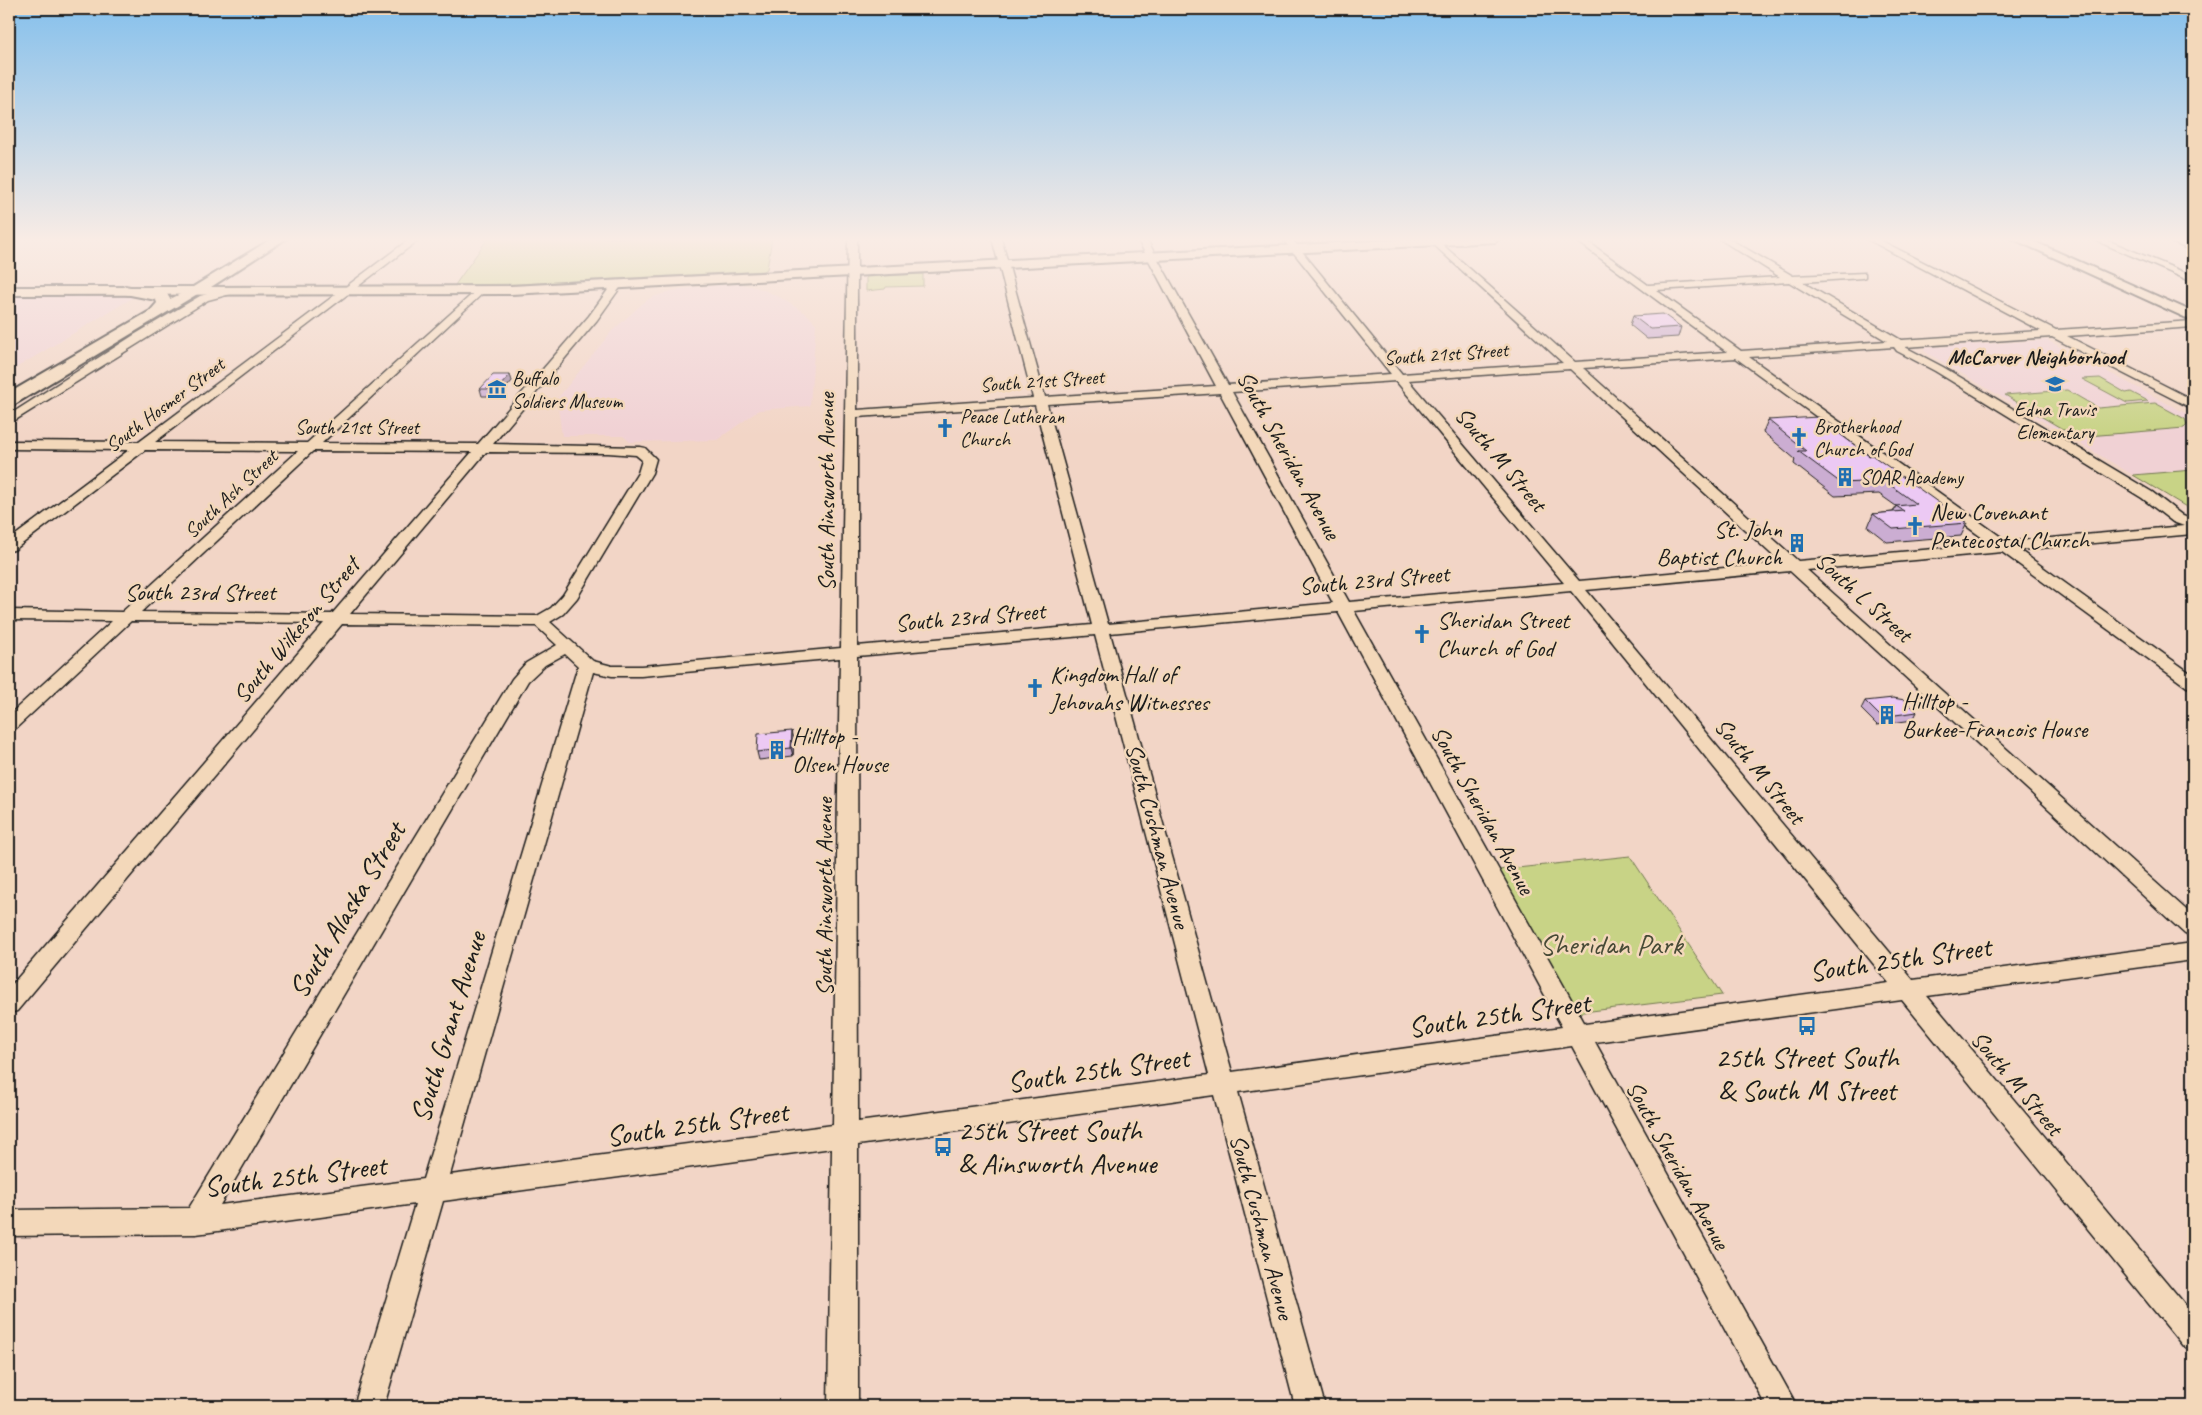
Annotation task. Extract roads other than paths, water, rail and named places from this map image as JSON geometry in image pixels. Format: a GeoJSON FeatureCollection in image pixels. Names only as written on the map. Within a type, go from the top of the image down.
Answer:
{"type":"FeatureCollection","features":[{"type":"Feature","properties":{"kind":"highway"},"geometry":{"type":"LineString","coordinates":[[155,314],[163,304]]}},
{"type":"Feature","properties":{"kind":"highway"},"geometry":{"type":"LineString","coordinates":[[9,400],[172,304]]}},
{"type":"Feature","properties":{"kind":"main road"},"geometry":{"type":"LineString","coordinates":[[2164,304],[2193,317]]}},
{"type":"Feature","properties":{"kind":"street"},"geometry":{"type":"LineString","coordinates":[[9,420],[138,337],[194,304]]}},
{"type":"Feature","properties":{"kind":"street","name":"South Hosmer Street"},"geometry":{"type":"LineString","coordinates":[[9,548],[328,304]]}},
{"type":"Feature","properties":{"kind":"street","name":"South Ash Street"},"geometry":{"type":"LineString","coordinates":[[9,725],[465,304]]}},
{"type":"Feature","properties":{"kind":"street","name":"South Wilkeson Street"},"geometry":{"type":"LineString","coordinates":[[9,1004],[483,448],[603,304]]}},
{"type":"Feature","properties":{"kind":"street","name":"South Ainsworth Avenue"},"geometry":{"type":"LineString","coordinates":[[843,1406],[851,651],[852,304]]}},
{"type":"Feature","properties":{"kind":"street","name":"South Cushman Avenue"},"geometry":{"type":"LineString","coordinates":[[1013,304],[1310,1406]]}},
{"type":"Feature","properties":{"kind":"street","name":"South Sheridan Avenue"},"geometry":{"type":"LineString","coordinates":[[1177,304],[1782,1406]]}},
{"type":"Feature","properties":{"kind":"street","name":"South M Street"},"geometry":{"type":"LineString","coordinates":[[1340,304],[2193,1336]]}},
{"type":"Feature","properties":{"kind":"street","name":"South L Street"},"geometry":{"type":"LineString","coordinates":[[1505,304],[2193,928]]}},
{"type":"Feature","properties":{"kind":"street"},"geometry":{"type":"LineString","coordinates":[[1668,304],[2193,683]]}},
{"type":"Feature","properties":{"kind":"street"},"geometry":{"type":"LineString","coordinates":[[1832,304],[1897,343],[1901,350],[1939,369],[2147,495],[2193,517]]}},
{"type":"Feature","properties":{"kind":"street"},"geometry":{"type":"LineString","coordinates":[[1997,304],[2193,406]]}},
{"type":"Feature","properties":{"kind":"street","name":"South 21st Street"},"geometry":{"type":"LineString","coordinates":[[851,414],[2193,324]]}},
{"type":"Feature","properties":{"kind":"street","name":"South 21st Street"},"geometry":{"type":"LineString","coordinates":[[9,445],[608,448],[635,450],[644,453],[649,459],[646,474],[569,598],[557,611],[540,621]]}},
{"type":"Feature","properties":{"kind":"street"},"geometry":{"type":"LineString","coordinates":[[2147,495],[2178,519],[2193,525]]}},
{"type":"Feature","properties":{"kind":"street","name":"South 23rd Street"},"geometry":{"type":"LineString","coordinates":[[566,647],[587,665],[612,671],[641,671],[2193,530]]}},
{"type":"Feature","properties":{"kind":"street","name":"South 23rd Street"},"geometry":{"type":"LineString","coordinates":[[9,615],[339,617],[540,621]]}},
{"type":"Feature","properties":{"kind":"street"},"geometry":{"type":"LineString","coordinates":[[540,621],[566,647]]}},
{"type":"Feature","properties":{"kind":"street","name":"South Alaska Street"},"geometry":{"type":"LineString","coordinates":[[196,1221],[510,699],[517,683],[526,670],[566,647]]}},
{"type":"Feature","properties":{"kind":"street","name":"South Grant Avenue"},"geometry":{"type":"LineString","coordinates":[[369,1406],[587,665]]}},
{"type":"Feature","properties":{"kind":"street","name":"South 25th Street"},"geometry":{"type":"LineString","coordinates":[[9,1223],[196,1221],[1224,1084],[2193,951]]}},
{"type":"Feature","properties":{"kind":"place","name":"Edna Travis Elementary"},"geometry":{"type":"Point","coordinates":[2055,384]}},
{"type":"Feature","properties":{"kind":"place","name":"Buffalo Soldiers Museum"},"geometry":{"type":"Point","coordinates":[497,389]}},
{"type":"Feature","properties":{"kind":"place","name":"Peace Lutheran Church"},"geometry":{"type":"Point","coordinates":[945,428]}},
{"type":"Feature","properties":{"kind":"place","name":"Brotherhood Church of God"},"geometry":{"type":"Point","coordinates":[1799,437]}},
{"type":"Feature","properties":{"kind":"place","name":"SOAR Academy"},"geometry":{"type":"Point","coordinates":[1845,477]}},
{"type":"Feature","properties":{"kind":"place","name":"New Covenant Pentecostal Church"},"geometry":{"type":"Point","coordinates":[1915,526]}},
{"type":"Feature","properties":{"kind":"place","name":"St. John Baptist Church"},"geometry":{"type":"Point","coordinates":[1797,543]}},
{"type":"Feature","properties":{"kind":"place","name":"Sheridan Street Church of God"},"geometry":{"type":"Point","coordinates":[1422,634]}},
{"type":"Feature","properties":{"kind":"place","name":"Kingdom Hall of Jehovahs Witnesses"},"geometry":{"type":"Point","coordinates":[1035,688]}},
{"type":"Feature","properties":{"kind":"place","name":"Hilltop - Burkee-Francois House"},"geometry":{"type":"Point","coordinates":[1887,715]}},
{"type":"Feature","properties":{"kind":"place","name":"Hilltop - Olsen House"},"geometry":{"type":"Point","coordinates":[777,750]}},
{"type":"Feature","properties":{"kind":"place","name":"25th Street South & South M Street"},"geometry":{"type":"Point","coordinates":[1807,1026]}},
{"type":"Feature","properties":{"kind":"place","name":"25th Street South & Ainsworth Avenue"},"geometry":{"type":"Point","coordinates":[943,1147]}},
{"type":"Feature","properties":{"kind":"district","name":"McCarver Neighborhood"},"geometry":{"type":"Point","coordinates":[2036,357]}},
{"type":"Feature","properties":{"kind":"park label","name":"Sheridan Park"},"geometry":{"type":"Point","coordinates":[1611,944]}}]}
